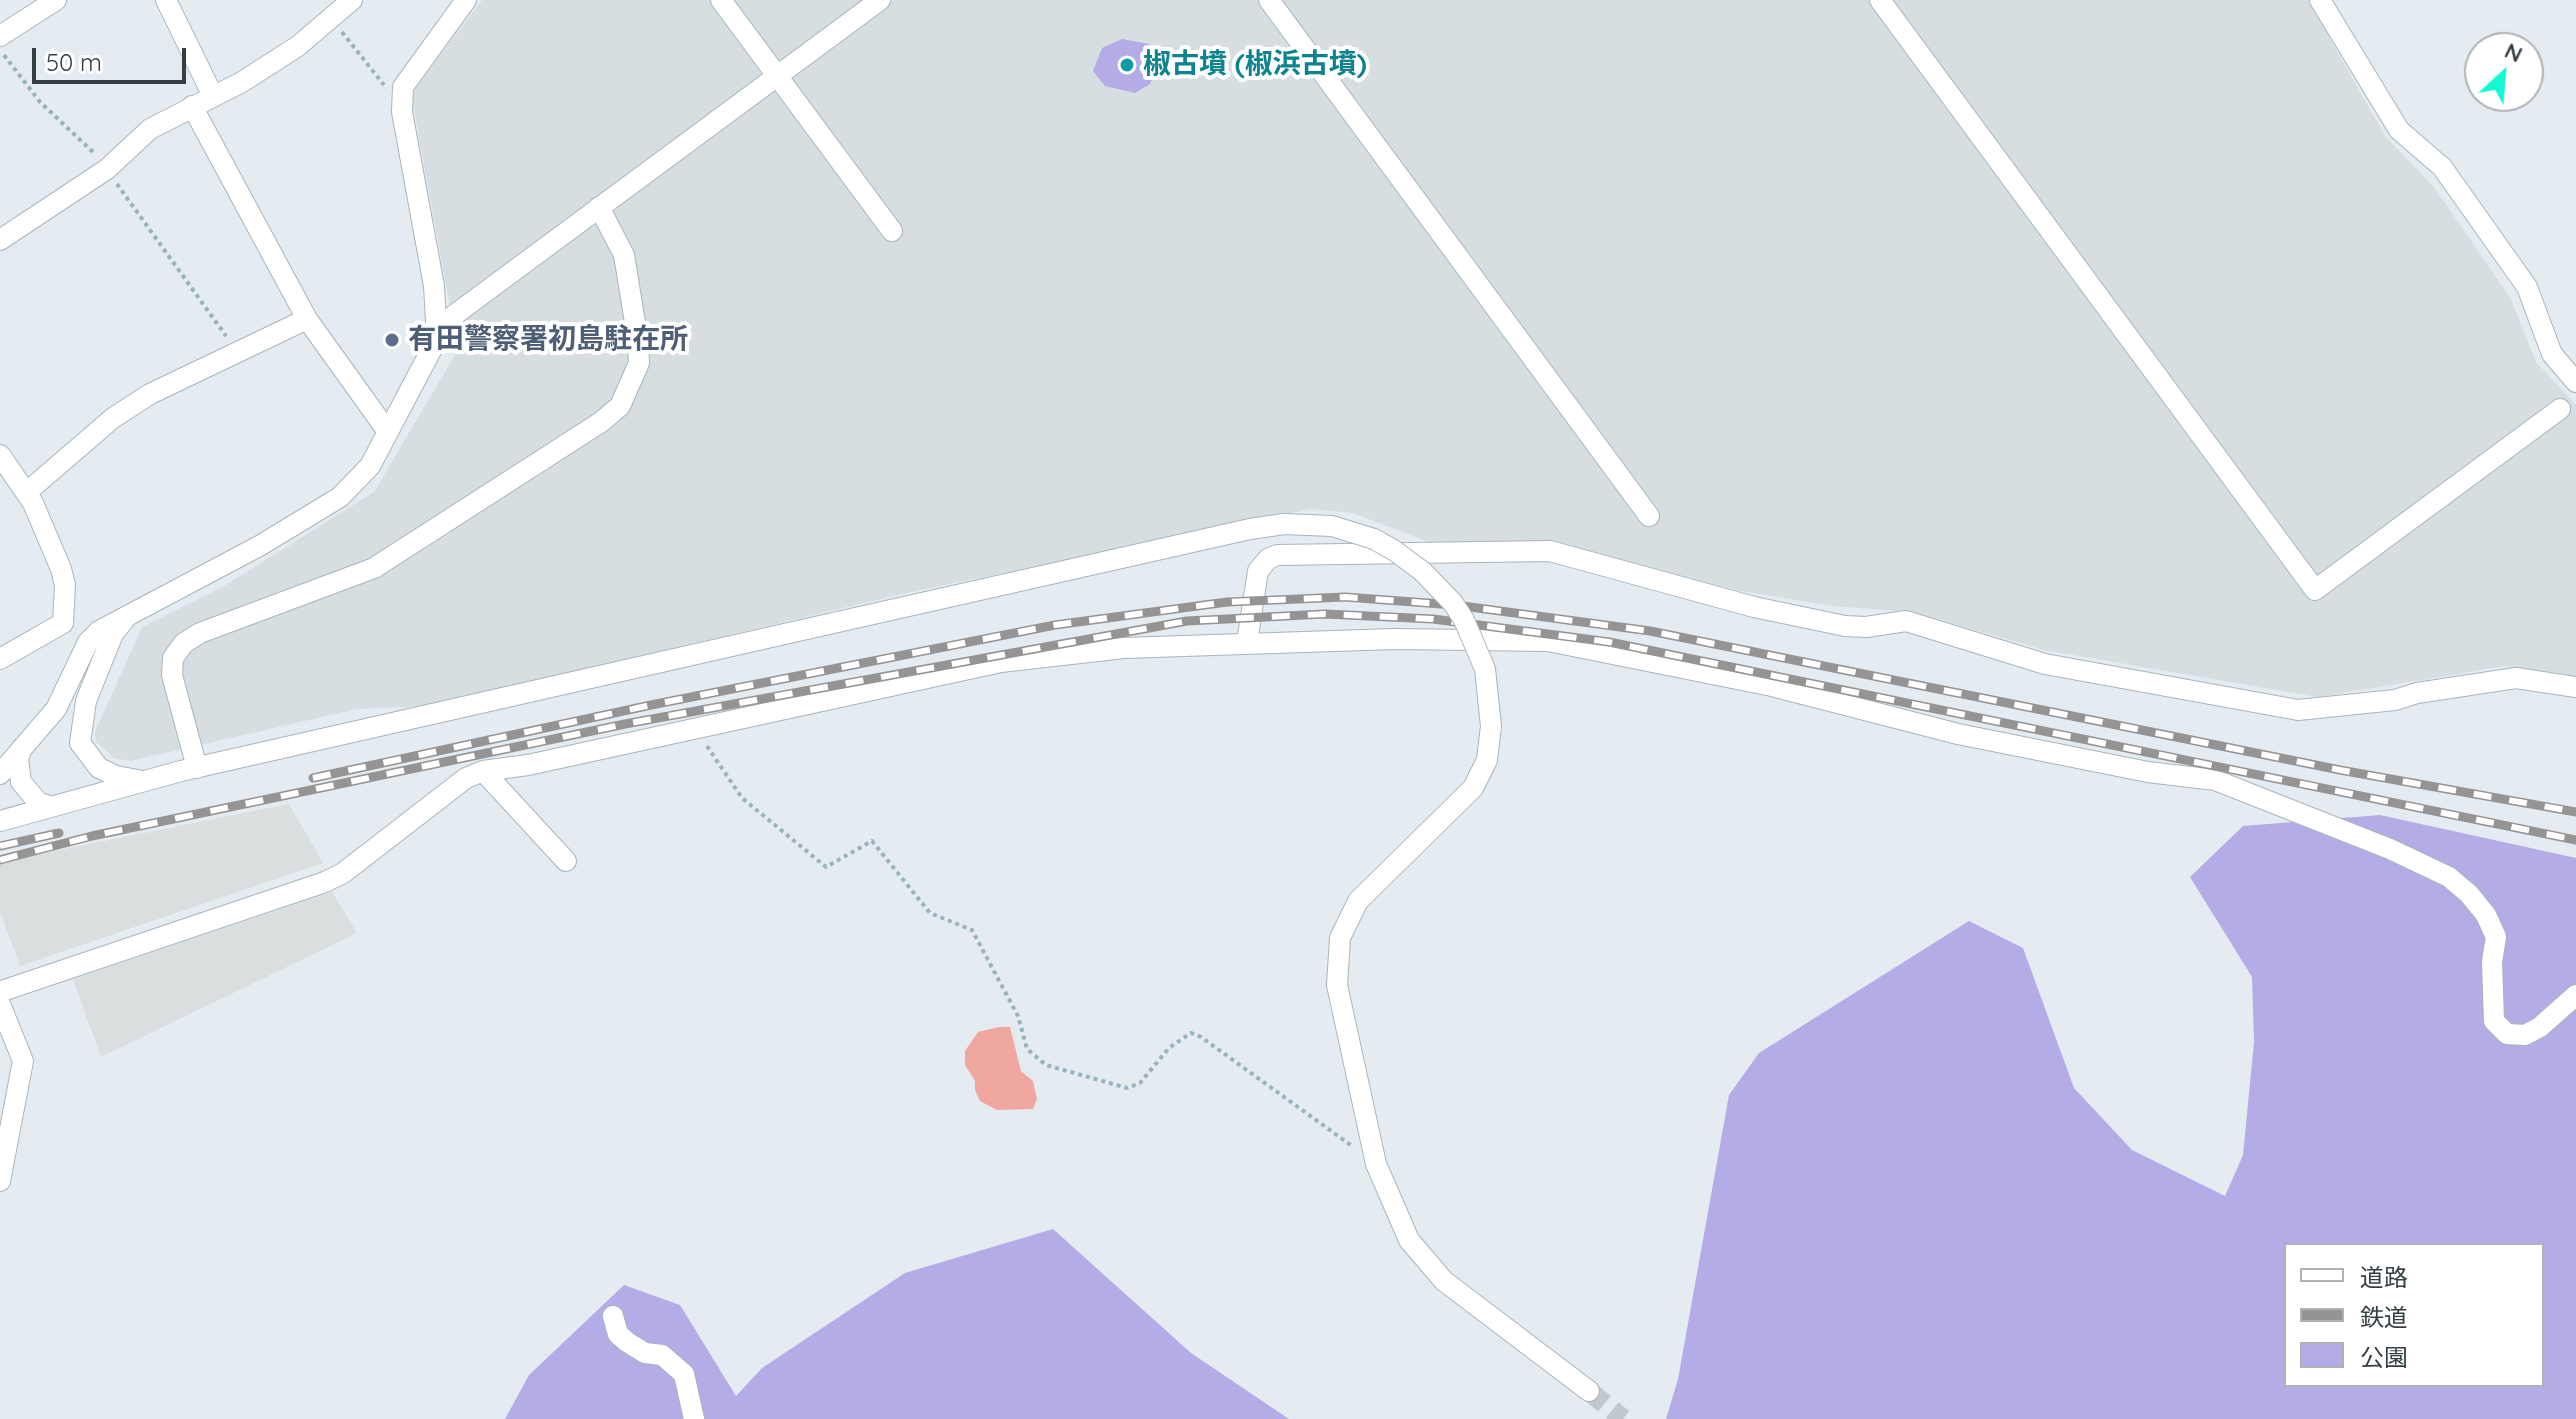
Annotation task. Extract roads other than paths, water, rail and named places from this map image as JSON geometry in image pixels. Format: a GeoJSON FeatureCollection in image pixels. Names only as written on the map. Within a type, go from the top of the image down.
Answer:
{"type":"FeatureCollection","features":[{"type":"Feature","properties":{"kind":"street"},"geometry":{"type":"LineString","coordinates":[[0,36],[56,0]]}},
{"type":"Feature","properties":{"kind":"street"},"geometry":{"type":"LineString","coordinates":[[166,0],[213,96]]}},
{"type":"Feature","properties":{"kind":"street"},"geometry":{"type":"LineString","coordinates":[[0,240],[107,169],[150,129],[279,59],[352,0]]}},
{"type":"Feature","properties":{"kind":"street"},"geometry":{"type":"LineString","coordinates":[[0,774],[56,709],[88,642],[109,624],[214,573],[340,497],[363,476],[433,352],[438,327],[434,286],[402,107],[403,87],[466,0]]}},
{"type":"Feature","properties":{"kind":"street"},"geometry":{"type":"LineString","coordinates":[[721,0],[892,231]]}},
{"type":"Feature","properties":{"kind":"street"},"geometry":{"type":"LineString","coordinates":[[438,327],[880,0]]}},
{"type":"Feature","properties":{"kind":"street"},"geometry":{"type":"LineString","coordinates":[[1269,0],[1649,516]]}},
{"type":"Feature","properties":{"kind":"street"},"geometry":{"type":"LineString","coordinates":[[1880,0],[2315,590],[2560,409]]}},
{"type":"Feature","properties":{"kind":"street"},"geometry":{"type":"LineString","coordinates":[[2320,0],[2399,130],[2442,167],[2527,287],[2552,354],[2576,382]]}},
{"type":"Feature","properties":{"kind":"street"},"geometry":{"type":"LineString","coordinates":[[192,106],[307,319],[388,432]]}},
{"type":"Feature","properties":{"kind":"street"},"geometry":{"type":"LineString","coordinates":[[189,770],[172,675],[173,658],[184,643],[200,633],[374,568],[601,422],[620,406],[639,363],[638,341],[624,255],[599,207]]}},
{"type":"Feature","properties":{"kind":"street"},"geometry":{"type":"LineString","coordinates":[[27,492],[135,404],[307,319]]}},
{"type":"Feature","properties":{"kind":"street"},"geometry":{"type":"LineString","coordinates":[[0,455],[27,492],[61,569],[65,585],[63,623]]}},
{"type":"Feature","properties":{"kind":"street"},"geometry":{"type":"LineString","coordinates":[[138,610],[113,634],[86,701],[80,743],[89,759],[116,776],[137,780],[1266,526],[1332,526],[1374,539],[1422,571],[1453,603],[1464,620],[1485,669],[1491,726],[1487,760],[1473,788],[1372,884],[1358,901],[1340,938],[1337,985],[1376,1164],[1409,1240],[1444,1281],[1589,1391]]}},
{"type":"Feature","properties":{"kind":"street"},"geometry":{"type":"LineString","coordinates":[[1247,642],[1258,571],[1268,559],[1277,555],[1550,551],[1754,607],[1845,626],[1866,627],[1906,621],[2045,664],[2298,710],[2395,700],[2417,693],[2516,678],[2576,687]]}},
{"type":"Feature","properties":{"kind":"street"},"geometry":{"type":"LineString","coordinates":[[63,623],[88,642]]}},
{"type":"Feature","properties":{"kind":"street"},"geometry":{"type":"LineString","coordinates":[[0,659],[63,623]]}},
{"type":"Feature","properties":{"kind":"street"},"geometry":{"type":"LineString","coordinates":[[0,1181],[23,1061],[1,995],[325,882],[343,873],[466,778],[483,771],[528,765],[1001,662],[1124,648],[1247,642],[1548,641],[1743,680],[1958,734],[2148,772],[2215,780],[2390,849],[2449,877],[2469,894],[2486,915],[2496,937],[2492,962],[2494,1021],[2507,1034],[2525,1035],[2533,1031],[2576,995]]}},
{"type":"Feature","properties":{"kind":"street"},"geometry":{"type":"LineString","coordinates":[[22,748],[18,767],[21,782],[38,802],[51,807]]}},
{"type":"Feature","properties":{"kind":"street"},"geometry":{"type":"LineString","coordinates":[[0,821],[189,770]]}},
{"type":"Feature","properties":{"kind":"street"},"geometry":{"type":"LineString","coordinates":[[483,771],[566,861]]}},
{"type":"Feature","properties":{"kind":"street"},"geometry":{"type":"LineString","coordinates":[[613,1316],[618,1334],[627,1342],[645,1353],[662,1355],[684,1374],[694,1405],[694,1419]]}},
{"type":"Feature","properties":{"kind":"tunnel"},"geometry":{"type":"LineString","coordinates":[[1589,1391],[1623,1419]]}},
{"type":"Feature","properties":{"kind":"railway"},"geometry":{"type":"LineString","coordinates":[[313,778],[651,705],[1055,625],[1227,602],[1345,597],[1455,605],[1650,631],[2340,770],[2576,812]]}},
{"type":"Feature","properties":{"kind":"railway"},"geometry":{"type":"LineString","coordinates":[[0,860],[92,836],[625,724],[1187,621],[1325,614],[1433,619],[1609,642],[2576,840]]}},
{"type":"Feature","properties":{"kind":"railway"},"geometry":{"type":"LineString","coordinates":[[0,846],[59,833]]}},
{"type":"Feature","properties":{"kind":"place","name":"椒古墳 (椒浜古墳)"},"geometry":{"type":"Point","coordinates":[1127,65]}},
{"type":"Feature","properties":{"kind":"place","name":"有田警察署初島駐在所"},"geometry":{"type":"Point","coordinates":[392,340]}}]}
